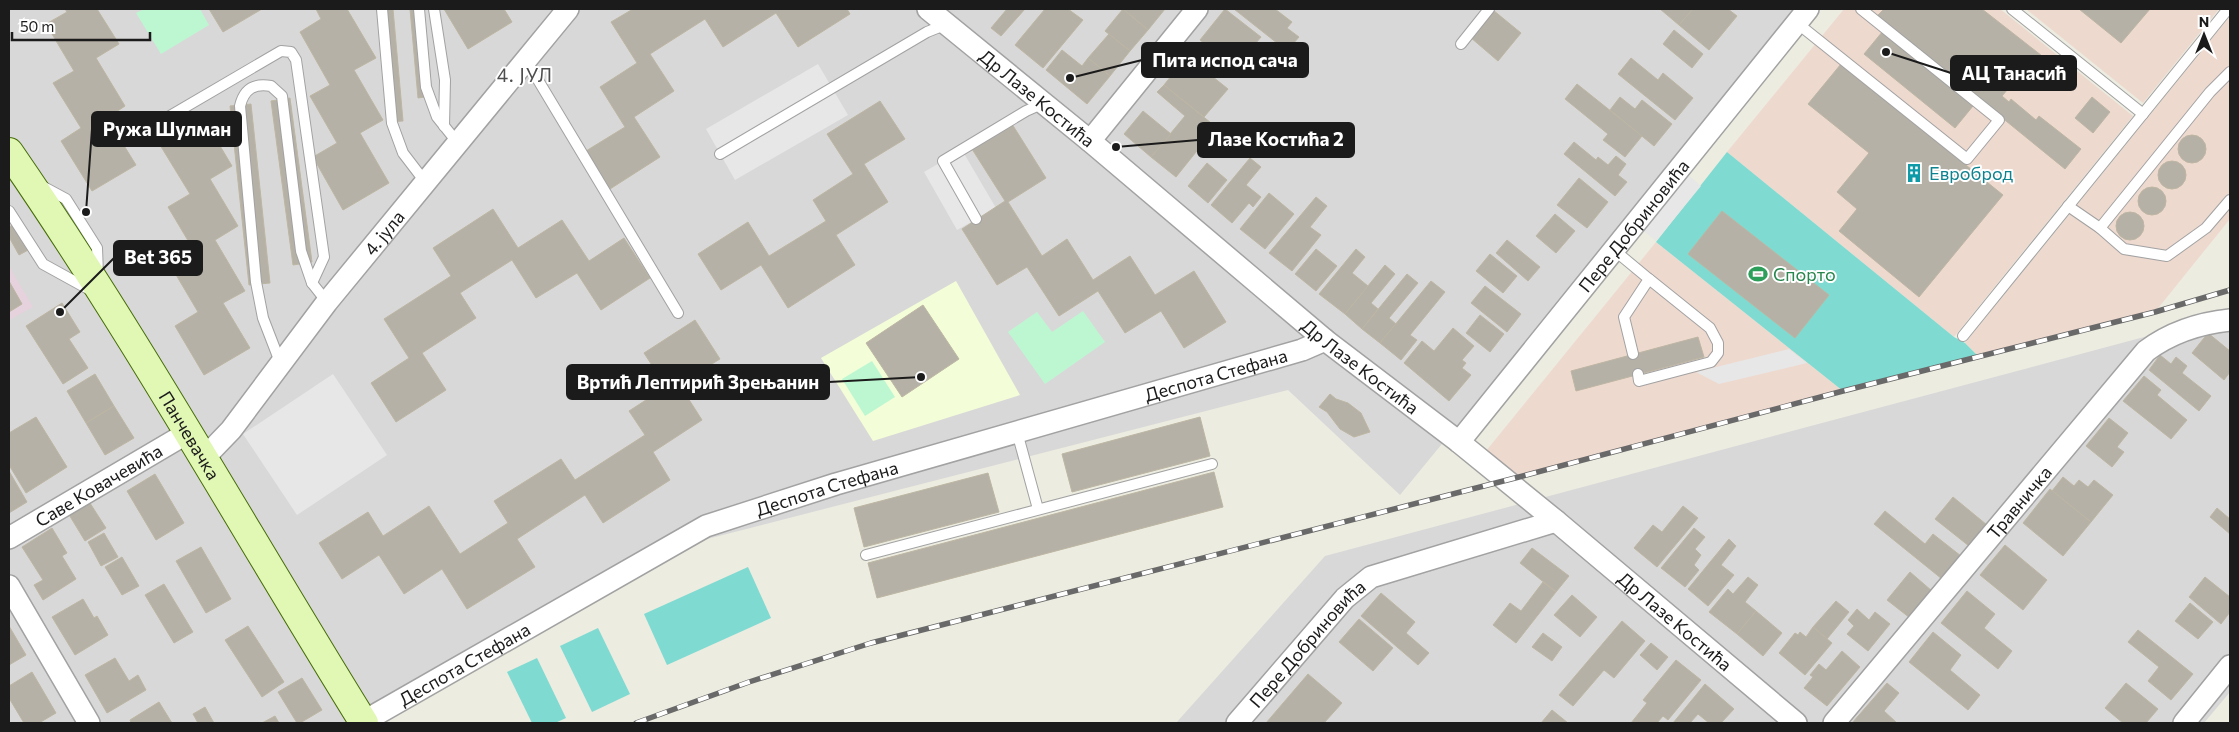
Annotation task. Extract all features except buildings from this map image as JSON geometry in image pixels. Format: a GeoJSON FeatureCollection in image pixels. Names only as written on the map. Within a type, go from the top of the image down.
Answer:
{"type":"FeatureCollection","features":[{"type":"Feature","properties":{"kind":"street","name":"4. јула"},"geometry":{"type":"LineString","coordinates":[[203,458],[230,430],[280,362],[426,183],[451,134],[526,60],[568,9]]}},
{"type":"Feature","properties":{"kind":"street","name":"Др Лазе Костића"},"geometry":{"type":"LineString","coordinates":[[928,9],[1090,141],[1325,340],[1459,442],[1556,521],[1796,723]]}},
{"type":"Feature","properties":{"kind":"street"},"geometry":{"type":"LineString","coordinates":[[1090,141],[1197,9]]}},
{"type":"Feature","properties":{"kind":"street","name":"Пере Добриновића"},"geometry":{"type":"LineString","coordinates":[[1459,442],[1803,16]]}},
{"type":"Feature","properties":{"kind":"street","name":"Панчевачка"},"geometry":{"type":"LineString","coordinates":[[9,152],[102,294],[188,432],[363,723]]}},
{"type":"Feature","properties":{"kind":"street","name":"Травничка"},"geometry":{"type":"LineString","coordinates":[[1834,723],[2146,351],[2157,343],[2186,330],[2230,320]]}},
{"type":"Feature","properties":{"kind":"street","name":"Деспота Стефана"},"geometry":{"type":"LineString","coordinates":[[363,723],[706,526],[827,487],[1302,350],[1325,340]]}},
{"type":"Feature","properties":{"kind":"street","name":"Саве Ковачевића"},"geometry":{"type":"LineString","coordinates":[[9,538],[188,432]]}},
{"type":"Feature","properties":{"kind":"street","name":"Пере Добриновића"},"geometry":{"type":"LineString","coordinates":[[1237,723],[1345,598],[1371,577],[1556,521]]}},
{"type":"Feature","properties":{"kind":"street"},"geometry":{"type":"LineString","coordinates":[[9,586],[89,723]]}},
{"type":"Feature","properties":{"kind":"street"},"geometry":{"type":"LineString","coordinates":[[2184,723],[2230,666]]}},
{"type":"Feature","properties":{"kind":"lane"},"geometry":{"type":"LineString","coordinates":[[382,9],[392,123],[403,153],[426,183]]}},
{"type":"Feature","properties":{"kind":"lane"},"geometry":{"type":"LineString","coordinates":[[419,9],[426,87],[437,116],[451,134]]}},
{"type":"Feature","properties":{"kind":"lane"},"geometry":{"type":"LineString","coordinates":[[434,9],[446,80],[451,134]]}},
{"type":"Feature","properties":{"kind":"lane"},"geometry":{"type":"LineString","coordinates":[[1461,44],[1489,9]]}},
{"type":"Feature","properties":{"kind":"lane"},"geometry":{"type":"LineString","coordinates":[[1803,16],[1966,159],[1999,120],[1861,9]]}},
{"type":"Feature","properties":{"kind":"lane"},"geometry":{"type":"LineString","coordinates":[[2012,9],[2143,114]]}},
{"type":"Feature","properties":{"kind":"lane"},"geometry":{"type":"LineString","coordinates":[[1963,336],[2228,9]]}},
{"type":"Feature","properties":{"kind":"lane"},"geometry":{"type":"LineString","coordinates":[[720,154],[927,32],[947,24]]}},
{"type":"Feature","properties":{"kind":"lane"},"geometry":{"type":"LineString","coordinates":[[134,137],[281,51],[291,52],[296,60],[324,257],[309,278]]}},
{"type":"Feature","properties":{"kind":"lane"},"geometry":{"type":"LineString","coordinates":[[526,60],[678,313]]}},
{"type":"Feature","properties":{"kind":"lane"},"geometry":{"type":"LineString","coordinates":[[2100,228],[2210,92],[2230,72]]}},
{"type":"Feature","properties":{"kind":"lane"},"geometry":{"type":"LineString","coordinates":[[280,362],[263,318],[258,294],[240,106],[245,92],[255,86],[271,86],[279,92],[284,102],[301,251],[309,278],[328,302]]}},
{"type":"Feature","properties":{"kind":"lane"},"geometry":{"type":"LineString","coordinates":[[976,219],[943,161],[1026,111],[1044,103]]}},
{"type":"Feature","properties":{"kind":"lane"},"geometry":{"type":"LineString","coordinates":[[2068,206],[2100,228],[2124,249],[2167,256],[2206,228],[2230,200]]}},
{"type":"Feature","properties":{"kind":"lane"},"geometry":{"type":"LineString","coordinates":[[9,211],[43,264],[102,294]]}},
{"type":"Feature","properties":{"kind":"lane"},"geometry":{"type":"LineString","coordinates":[[1614,250],[1710,328],[1718,343],[1718,353],[1711,362],[1640,381],[1638,374]]}},
{"type":"Feature","properties":{"kind":"lane"},"geometry":{"type":"LineString","coordinates":[[1633,354],[1624,317],[1649,279]]}},
{"type":"Feature","properties":{"kind":"lane"},"geometry":{"type":"LineString","coordinates":[[1018,432],[1038,509]]}},
{"type":"Feature","properties":{"kind":"lane"},"geometry":{"type":"LineString","coordinates":[[866,555],[1212,464]]}},
{"type":"Feature","properties":{"kind":"shaded area"},"geometry":{"type":"Polygon","coordinates":[[[9,9],[1799,9],[1400,495],[1288,390],[707,539],[383,723],[9,723],[9,9]]]}},
{"type":"Feature","properties":{"kind":"shaded area"},"geometry":{"type":"Polygon","coordinates":[[[144,9],[200,9],[209,25],[161,54],[136,13],[144,9]]]}},
{"type":"Feature","properties":{"kind":"shaded area"},"geometry":{"type":"Polygon","coordinates":[[[1844,9],[2000,9],[2133,116],[1954,337],[1727,152],[1844,9]]]}},
{"type":"Feature","properties":{"kind":"shaded area"},"geometry":{"type":"Polygon","coordinates":[[[2026,9],[2219,9],[2143,103],[2026,9]]]}},
{"type":"Feature","properties":{"kind":"shaded area"},"geometry":{"type":"Polygon","coordinates":[[[2230,16],[2230,219],[2155,312],[1979,357],[1965,343],[2230,16]]]}},
{"type":"Feature","properties":{"kind":"shaded area"},"geometry":{"type":"Polygon","coordinates":[[[818,64],[848,115],[735,180],[706,129],[818,64]]]}},
{"type":"Feature","properties":{"kind":"shaded area"},"geometry":{"type":"Polygon","coordinates":[[[962,150],[996,208],[957,230],[924,172],[962,150]]]}},
{"type":"Feature","properties":{"kind":"shaded area"},"geometry":{"type":"Polygon","coordinates":[[[1727,152],[1954,337],[1965,343],[1979,357],[1843,391],[1656,242],[1727,152]]]}},
{"type":"Feature","properties":{"kind":"shaded area"},"geometry":{"type":"Polygon","coordinates":[[[1680,168],[1701,186],[1656,241],[1635,224],[1680,168]]]}},
{"type":"Feature","properties":{"kind":"shaded area"},"geometry":{"type":"Polygon","coordinates":[[[1656,242],[1843,391],[1519,477],[1486,451],[1656,242]]]}},
{"type":"Feature","properties":{"kind":"shaded area"},"geometry":{"type":"Polygon","coordinates":[[[9,266],[33,307],[9,320],[9,266]]]}},
{"type":"Feature","properties":{"kind":"shaded area"},"geometry":{"type":"Polygon","coordinates":[[[956,281],[1020,395],[873,441],[821,358],[956,281]]]}},
{"type":"Feature","properties":{"kind":"shaded area"},"geometry":{"type":"Polygon","coordinates":[[[1083,311],[1105,342],[1045,384],[1008,332],[1037,312],[1052,332],[1083,311]]]}},
{"type":"Feature","properties":{"kind":"shaded area"},"geometry":{"type":"Polygon","coordinates":[[[2230,314],[2230,692],[2204,723],[1176,723],[1325,556],[2230,314]]]}},
{"type":"Feature","properties":{"kind":"shaded area"},"geometry":{"type":"Polygon","coordinates":[[[1789,349],[1807,363],[1719,384],[1696,372],[1789,349]]]}},
{"type":"Feature","properties":{"kind":"shaded area"},"geometry":{"type":"Polygon","coordinates":[[[872,361],[895,397],[865,416],[842,379],[872,361]]]}},
{"type":"Feature","properties":{"kind":"shaded area"},"geometry":{"type":"Polygon","coordinates":[[[333,374],[387,455],[297,515],[243,434],[333,374]]]}},
{"type":"Feature","properties":{"kind":"shaded area"},"geometry":{"type":"Polygon","coordinates":[[[748,567],[771,618],[667,665],[644,614],[748,567]]]}},
{"type":"Feature","properties":{"kind":"shaded area"},"geometry":{"type":"Polygon","coordinates":[[[598,628],[630,694],[592,712],[560,646],[598,628]]]}},
{"type":"Feature","properties":{"kind":"shaded area"},"geometry":{"type":"Polygon","coordinates":[[[537,658],[566,718],[555,723],[532,723],[507,672],[537,658]]]}},
{"type":"Feature","properties":{"kind":"railway"},"geometry":{"type":"LineString","coordinates":[[636,723],[749,682],[871,643],[2155,312],[2230,290]]}},
{"type":"Feature","properties":{"kind":"place","name":"АЦ Танасић"},"geometry":{"type":"Point","coordinates":[1886,52]}},
{"type":"Feature","properties":{"kind":"place","name":"Пита испод сача"},"geometry":{"type":"Point","coordinates":[1070,78]}},
{"type":"Feature","properties":{"kind":"place","name":"Лазе Костића 2"},"geometry":{"type":"Point","coordinates":[1116,147]}},
{"type":"Feature","properties":{"kind":"place","name":"Евроброд"},"geometry":{"type":"Point","coordinates":[1914,173]}},
{"type":"Feature","properties":{"kind":"place","name":"Ружа Шулман"},"geometry":{"type":"Point","coordinates":[86,212]}},
{"type":"Feature","properties":{"kind":"place","name":"Спорто"},"geometry":{"type":"Point","coordinates":[1758,274]}},
{"type":"Feature","properties":{"kind":"place","name":"Bet 365"},"geometry":{"type":"Point","coordinates":[60,312]}},
{"type":"Feature","properties":{"kind":"place","name":"Вртић Лептирић Зрењанин"},"geometry":{"type":"Point","coordinates":[921,377]}},
{"type":"Feature","properties":{"kind":"district","name":"4. ЈУЛ"},"geometry":{"type":"Point","coordinates":[525,74]}}]}
